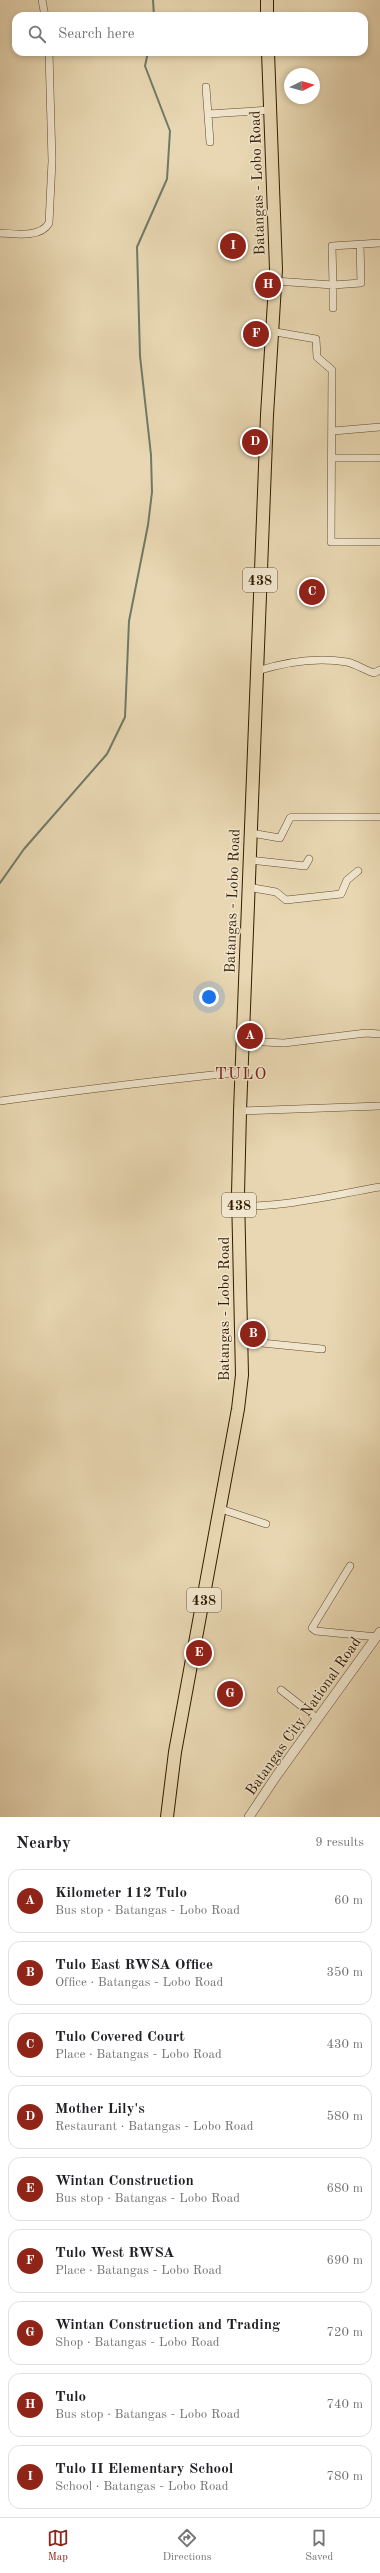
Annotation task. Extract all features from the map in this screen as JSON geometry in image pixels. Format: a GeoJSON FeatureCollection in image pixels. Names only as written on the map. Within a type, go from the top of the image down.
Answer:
{"type":"FeatureCollection","features":[{"type":"Feature","properties":{"kind":"main road"},"geometry":{"type":"LineString","coordinates":[[267,0],[268,12]]}},
{"type":"Feature","properties":{"kind":"main road","name":"Batangas - Lobo Road"},"geometry":{"type":"LineString","coordinates":[[167,1817],[176,1752],[238,1409],[242,1341],[238,1206],[242,1041],[248,887],[252,832],[270,331],[275,281],[276,230],[268,56]]}},
{"type":"Feature","properties":{"kind":"street"},"geometry":{"type":"LineString","coordinates":[[42,0],[44,12]]}},
{"type":"Feature","properties":{"kind":"street"},"geometry":{"type":"LineString","coordinates":[[0,233],[38,232],[46,228],[49,223],[52,155],[49,56]]}},
{"type":"Feature","properties":{"kind":"street"},"geometry":{"type":"LineString","coordinates":[[206,87],[210,142]]}},
{"type":"Feature","properties":{"kind":"street"},"geometry":{"type":"LineString","coordinates":[[208,114],[270,110]]}},
{"type":"Feature","properties":{"kind":"street"},"geometry":{"type":"LineString","coordinates":[[333,308],[332,246],[380,243]]}},
{"type":"Feature","properties":{"kind":"street"},"geometry":{"type":"LineString","coordinates":[[275,281],[333,285],[361,283],[360,244]]}},
{"type":"Feature","properties":{"kind":"street"},"geometry":{"type":"LineString","coordinates":[[270,331],[316,339],[317,356],[332,370],[333,458],[331,542],[380,542]]}},
{"type":"Feature","properties":{"kind":"street"},"geometry":{"type":"LineString","coordinates":[[333,431],[380,426]]}},
{"type":"Feature","properties":{"kind":"street"},"geometry":{"type":"LineString","coordinates":[[333,458],[380,458]]}},
{"type":"Feature","properties":{"kind":"street"},"geometry":{"type":"LineString","coordinates":[[257,671],[287,663],[329,661],[348,662],[374,673],[380,670]]}},
{"type":"Feature","properties":{"kind":"street"},"geometry":{"type":"LineString","coordinates":[[252,832],[280,838],[290,818],[292,817],[380,817]]}},
{"type":"Feature","properties":{"kind":"street"},"geometry":{"type":"LineString","coordinates":[[250,860],[305,866],[308,859]]}},
{"type":"Feature","properties":{"kind":"street"},"geometry":{"type":"LineString","coordinates":[[248,887],[276,892],[286,900],[341,894],[347,880],[358,871]]}},
{"type":"Feature","properties":{"kind":"street"},"geometry":{"type":"LineString","coordinates":[[242,1041],[284,1043],[366,1033],[380,1034]]}},
{"type":"Feature","properties":{"kind":"street"},"geometry":{"type":"LineString","coordinates":[[0,1101],[100,1090],[144,1082],[242,1072]]}},
{"type":"Feature","properties":{"kind":"street"},"geometry":{"type":"LineString","coordinates":[[240,1111],[380,1106]]}},
{"type":"Feature","properties":{"kind":"street"},"geometry":{"type":"LineString","coordinates":[[238,1206],[265,1206],[298,1202],[380,1187]]}},
{"type":"Feature","properties":{"kind":"street"},"geometry":{"type":"LineString","coordinates":[[242,1341],[322,1349]]}},
{"type":"Feature","properties":{"kind":"street"},"geometry":{"type":"LineString","coordinates":[[221,1509],[266,1524]]}},
{"type":"Feature","properties":{"kind":"street"},"geometry":{"type":"LineString","coordinates":[[350,1566],[312,1628],[316,1631],[378,1634]]}},
{"type":"Feature","properties":{"kind":"street","name":"Batangas City National Road"},"geometry":{"type":"LineString","coordinates":[[249,1817],[378,1634]]}},
{"type":"Feature","properties":{"kind":"street"},"geometry":{"type":"LineString","coordinates":[[282,1690],[318,1719]]}},
{"type":"Feature","properties":{"kind":"waterway"},"geometry":{"type":"LineString","coordinates":[[153,0],[154,12]]}},
{"type":"Feature","properties":{"kind":"waterway"},"geometry":{"type":"LineString","coordinates":[[0,883],[24,849],[107,754],[125,717],[129,621],[148,525],[152,492],[151,455],[140,356],[137,247],[167,179],[170,131],[145,66],[147,56]]}},
{"type":"Feature","properties":{"kind":"place","name":"Tulo II Elementary School"},"geometry":{"type":"Point","coordinates":[233,246]}},
{"type":"Feature","properties":{"kind":"place","name":"Tulo"},"geometry":{"type":"Point","coordinates":[268,285]}},
{"type":"Feature","properties":{"kind":"place","name":"Tulo West RWSA"},"geometry":{"type":"Point","coordinates":[256,334]}},
{"type":"Feature","properties":{"kind":"place","name":"Mother Lily's"},"geometry":{"type":"Point","coordinates":[255,442]}},
{"type":"Feature","properties":{"kind":"place","name":"Tulo Covered Court"},"geometry":{"type":"Point","coordinates":[312,592]}},
{"type":"Feature","properties":{"kind":"place","name":"Kilometer 112 Tulo"},"geometry":{"type":"Point","coordinates":[250,1036]}},
{"type":"Feature","properties":{"kind":"place","name":"Tulo East RWSA Office"},"geometry":{"type":"Point","coordinates":[253,1334]}},
{"type":"Feature","properties":{"kind":"place","name":"Wintan Construction"},"geometry":{"type":"Point","coordinates":[199,1653]}},
{"type":"Feature","properties":{"kind":"place","name":"Wintan Construction and Trading"},"geometry":{"type":"Point","coordinates":[230,1694]}},
{"type":"Feature","properties":{"kind":"district","name":"TULO"},"geometry":{"type":"Point","coordinates":[241,1073]}}]}
